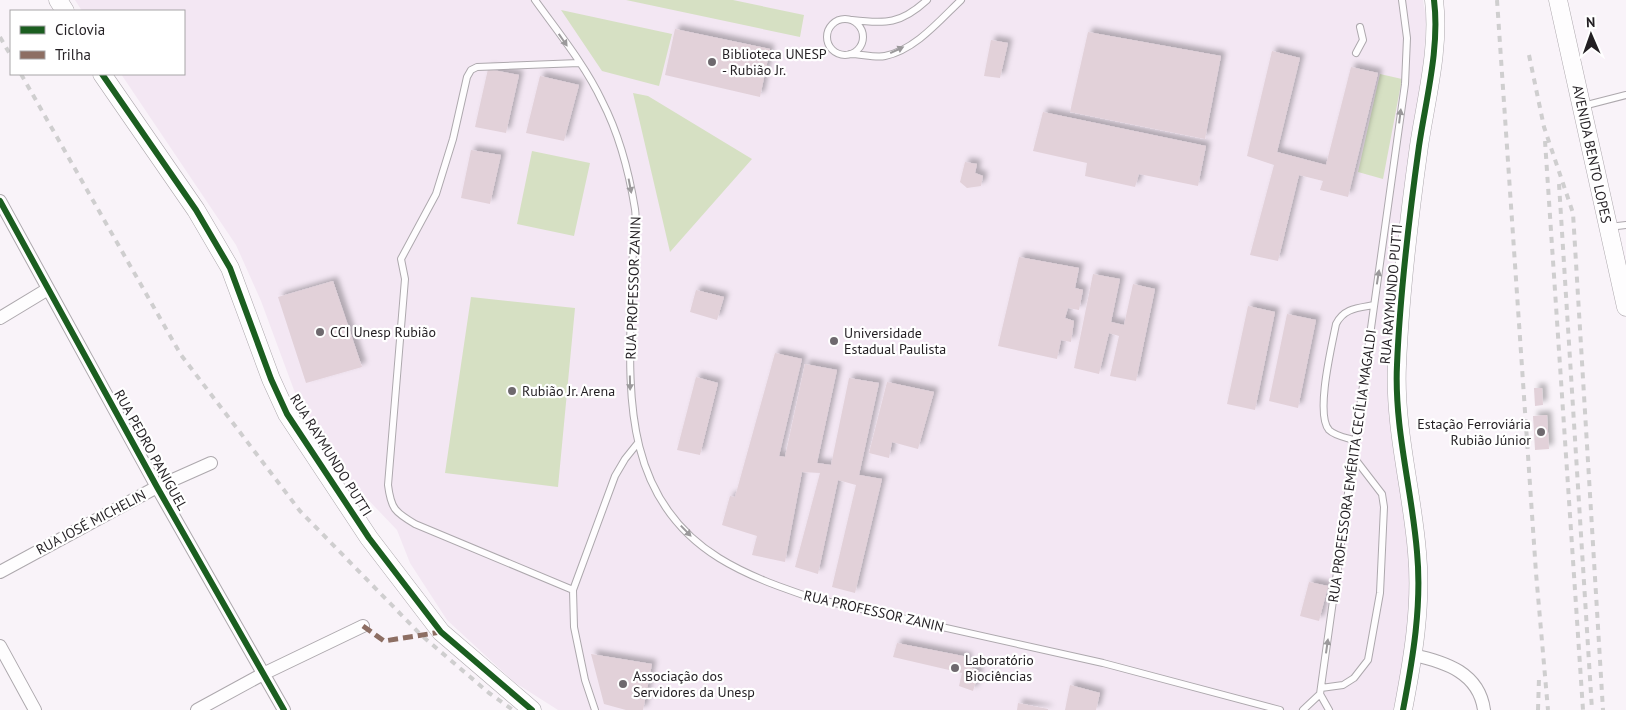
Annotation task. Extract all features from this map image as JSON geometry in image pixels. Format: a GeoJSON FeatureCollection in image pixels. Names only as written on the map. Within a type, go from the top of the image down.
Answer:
{"type":"FeatureCollection","features":[{"type":"Feature","properties":{"kind":"street","name":"RUA RAYMUNDO PUTTI"},"geometry":{"type":"LineString","coordinates":[[1403,710],[1413,655],[1419,587],[1418,552],[1401,438],[1397,367],[1414,180],[1435,31],[1434,0]]}},
{"type":"Feature","properties":{"kind":"street","name":"AVENIDA BENTO LOPES"},"geometry":{"type":"LineString","coordinates":[[1558,0],[1626,307]]}},
{"type":"Feature","properties":{"kind":"street","name":"RUA RAYMUNDO PUTTI"},"geometry":{"type":"LineString","coordinates":[[103,75],[196,210],[230,268],[286,414],[369,538],[441,632],[532,710]]}},
{"type":"Feature","properties":{"kind":"street","name":"RUA PEDRO PANIGUEL"},"geometry":{"type":"LineString","coordinates":[[0,201],[157,487],[284,710]]}},
{"type":"Feature","properties":{"kind":"street"},"geometry":{"type":"LineString","coordinates":[[0,318],[48,289]]}},
{"type":"Feature","properties":{"kind":"street","name":"RUA JOSÉ MICHELIN"},"geometry":{"type":"LineString","coordinates":[[0,572],[157,487],[211,463]]}},
{"type":"Feature","properties":{"kind":"street"},"geometry":{"type":"LineString","coordinates":[[197,710],[262,674],[363,626]]}},
{"type":"Feature","properties":{"kind":"street"},"geometry":{"type":"LineString","coordinates":[[0,646],[35,710]]}},
{"type":"Feature","properties":{"kind":"street"},"geometry":{"type":"LineString","coordinates":[[1413,655],[1458,668],[1474,683],[1482,699],[1484,710]]}},
{"type":"Feature","properties":{"kind":"lane","name":"RUA PROFESSOR ZANIN"},"geometry":{"type":"LineString","coordinates":[[535,0],[591,80],[610,118],[624,158],[636,212],[630,389],[637,444],[651,480],[666,508],[688,533],[718,557],[766,582],[812,598],[1103,663],[1280,710]]}},
{"type":"Feature","properties":{"kind":"lane"},"geometry":{"type":"LineString","coordinates":[[927,0],[898,20],[882,23],[847,19],[832,24],[827,35],[828,41],[834,51],[844,54],[885,56],[899,51],[927,32],[961,0]]}},
{"type":"Feature","properties":{"kind":"lane","name":"RUA PROFESSORA EMÉRITA CECÍLIA MAGALDI"},"geometry":{"type":"LineString","coordinates":[[1320,691],[1405,84],[1407,38],[1402,0]]}},
{"type":"Feature","properties":{"kind":"lane"},"geometry":{"type":"LineString","coordinates":[[847,19],[858,24],[863,35],[860,47],[850,54]]}},
{"type":"Feature","properties":{"kind":"lane"},"geometry":{"type":"LineString","coordinates":[[1356,53],[1363,40],[1360,27]]}},
{"type":"Feature","properties":{"kind":"lane"},"geometry":{"type":"LineString","coordinates":[[572,590],[415,524],[397,514],[391,503],[388,485],[405,279],[401,260],[436,194],[453,140],[471,70],[478,67],[579,63]]}},
{"type":"Feature","properties":{"kind":"lane"},"geometry":{"type":"LineString","coordinates":[[1582,106],[1626,95]]}},
{"type":"Feature","properties":{"kind":"lane"},"geometry":{"type":"LineString","coordinates":[[1608,227],[1626,226]]}},
{"type":"Feature","properties":{"kind":"lane"},"geometry":{"type":"LineString","coordinates":[[1354,440],[1333,433],[1328,429],[1325,420],[1324,390],[1336,324],[1341,314],[1349,310],[1374,305]]}},
{"type":"Feature","properties":{"kind":"lane"},"geometry":{"type":"LineString","coordinates":[[595,710],[584,680],[574,627],[572,590],[615,476],[637,444]]}},
{"type":"Feature","properties":{"kind":"lane"},"geometry":{"type":"LineString","coordinates":[[1303,710],[1320,691],[1343,685],[1362,669],[1371,647],[1380,593],[1384,507],[1382,494],[1352,455]]}},
{"type":"Feature","properties":{"kind":"lane"},"geometry":{"type":"LineString","coordinates":[[1320,691],[1329,710]]}},
{"type":"Feature","properties":{"kind":"shaded area","name":"Universidade Estadual Paulista"},"geometry":{"type":"Polygon","coordinates":[[[75,0],[1423,0],[1426,19],[1423,78],[1394,317],[1413,592],[1400,684],[1393,710],[558,710],[514,682],[447,620],[410,563],[397,530],[355,486],[298,401],[261,301],[236,245],[122,75],[185,75],[185,10],[81,10],[75,0]]]}},
{"type":"Feature","properties":{"kind":"green space"},"geometry":{"type":"Polygon","coordinates":[[[626,0],[733,0],[804,15],[800,37],[626,0]]]}},
{"type":"Feature","properties":{"kind":"green space"},"geometry":{"type":"Polygon","coordinates":[[[561,10],[672,34],[659,86],[602,71],[561,10]]]}},
{"type":"Feature","properties":{"kind":"green space"},"geometry":{"type":"Polygon","coordinates":[[[1380,74],[1402,79],[1383,179],[1358,172],[1380,74]]]}},
{"type":"Feature","properties":{"kind":"green space"},"geometry":{"type":"Polygon","coordinates":[[[633,93],[648,96],[752,159],[670,252],[633,93]]]}},
{"type":"Feature","properties":{"kind":"green space"},"geometry":{"type":"Polygon","coordinates":[[[532,151],[590,163],[574,236],[517,224],[532,151]]]}},
{"type":"Feature","properties":{"kind":"green space","name":"Rubião Jr. Arena"},"geometry":{"type":"Polygon","coordinates":[[[471,297],[575,308],[558,487],[445,473],[471,297]]]}},
{"type":"Feature","properties":{"kind":"building"},"geometry":{"type":"Polygon","coordinates":[[[675,29],[770,49],[760,97],[665,75],[675,29]]]}},
{"type":"Feature","properties":{"kind":"building"},"geometry":{"type":"Polygon","coordinates":[[[1088,32],[1221,56],[1205,139],[1070,112],[1088,32]]]}},
{"type":"Feature","properties":{"kind":"building"},"geometry":{"type":"Polygon","coordinates":[[[991,40],[1008,43],[1000,78],[984,76],[991,40]]]}},
{"type":"Feature","properties":{"kind":"building"},"geometry":{"type":"Polygon","coordinates":[[[1272,51],[1300,58],[1277,152],[1326,165],[1351,67],[1378,73],[1348,197],[1320,190],[1323,181],[1299,175],[1278,261],[1250,255],[1274,165],[1247,156],[1272,51]]]}},
{"type":"Feature","properties":{"kind":"building"},"geometry":{"type":"Polygon","coordinates":[[[488,69],[519,75],[506,133],[475,127],[488,69]]]}},
{"type":"Feature","properties":{"kind":"building"},"geometry":{"type":"Polygon","coordinates":[[[540,76],[579,85],[564,141],[526,133],[540,76]]]}},
{"type":"Feature","properties":{"kind":"building"},"geometry":{"type":"Polygon","coordinates":[[[1043,112],[1206,146],[1198,186],[1139,174],[1135,187],[1085,176],[1087,163],[1033,151],[1043,112]]]}},
{"type":"Feature","properties":{"kind":"building"},"geometry":{"type":"Polygon","coordinates":[[[471,150],[501,155],[490,204],[461,198],[471,150]]]}},
{"type":"Feature","properties":{"kind":"building"},"geometry":{"type":"Polygon","coordinates":[[[965,162],[977,164],[975,173],[983,176],[981,186],[967,188],[960,182],[965,162]]]}},
{"type":"Feature","properties":{"kind":"building"},"geometry":{"type":"Polygon","coordinates":[[[1019,257],[1079,268],[1075,288],[1083,290],[1079,310],[1068,308],[1065,318],[1074,321],[1071,342],[1061,340],[1057,359],[998,346],[1019,257]]]}},
{"type":"Feature","properties":{"kind":"building"},"geometry":{"type":"Polygon","coordinates":[[[1093,274],[1120,279],[1111,322],[1124,325],[1133,284],[1155,289],[1136,381],[1110,376],[1119,336],[1109,333],[1099,374],[1074,368],[1093,274]]]}},
{"type":"Feature","properties":{"kind":"building","name":"CCI Unesp Rubião"},"geometry":{"type":"Polygon","coordinates":[[[333,281],[362,367],[306,383],[278,297],[333,281]]]}},
{"type":"Feature","properties":{"kind":"building"},"geometry":{"type":"Polygon","coordinates":[[[696,290],[724,297],[717,320],[690,312],[696,290]]]}},
{"type":"Feature","properties":{"kind":"building"},"geometry":{"type":"Polygon","coordinates":[[[1248,306],[1275,312],[1255,410],[1227,404],[1248,306]]]}},
{"type":"Feature","properties":{"kind":"building"},"geometry":{"type":"Polygon","coordinates":[[[1287,314],[1316,320],[1298,408],[1269,401],[1287,314]]]}},
{"type":"Feature","properties":{"kind":"building"},"geometry":{"type":"Polygon","coordinates":[[[775,353],[802,359],[779,456],[785,457],[805,364],[837,370],[817,463],[831,465],[849,378],[879,383],[859,475],[882,479],[855,593],[832,587],[856,485],[838,480],[818,574],[795,567],[820,473],[802,472],[785,562],[752,555],[757,536],[722,525],[730,496],[735,497],[775,353]]]}},
{"type":"Feature","properties":{"kind":"building"},"geometry":{"type":"Polygon","coordinates":[[[696,377],[718,383],[700,455],[677,450],[696,377]]]}},
{"type":"Feature","properties":{"kind":"building"},"geometry":{"type":"Polygon","coordinates":[[[887,382],[934,392],[918,449],[892,442],[889,458],[869,453],[887,382]]]}},
{"type":"Feature","properties":{"kind":"building"},"geometry":{"type":"Polygon","coordinates":[[[1534,388],[1542,388],[1543,405],[1535,406],[1534,388]]]}},
{"type":"Feature","properties":{"kind":"building","name":"Estação Ferroviária Rubião Júnior"},"geometry":{"type":"Polygon","coordinates":[[[1547,415],[1549,449],[1535,450],[1533,416],[1547,415]]]}},
{"type":"Feature","properties":{"kind":"building"},"geometry":{"type":"Polygon","coordinates":[[[1309,582],[1328,586],[1319,621],[1300,616],[1309,582]]]}},
{"type":"Feature","properties":{"kind":"building","name":"Laboratório Biociências"},"geometry":{"type":"Polygon","coordinates":[[[897,643],[968,657],[966,665],[979,671],[973,691],[959,686],[962,673],[893,657],[897,643]]]}},
{"type":"Feature","properties":{"kind":"building","name":"Associação dos Servidores da Unesp"},"geometry":{"type":"Polygon","coordinates":[[[591,654],[652,664],[643,710],[626,710],[604,704],[591,654]]]}},
{"type":"Feature","properties":{"kind":"building"},"geometry":{"type":"Polygon","coordinates":[[[1070,685],[1100,693],[1096,710],[1065,710],[1070,685]]]}},
{"type":"Feature","properties":{"kind":"building"},"geometry":{"type":"Polygon","coordinates":[[[1018,703],[1048,709],[1048,710],[1017,710],[1018,703]]]}},
{"type":"Feature","properties":{"kind":"railway"},"geometry":{"type":"LineString","coordinates":[[1497,0],[1536,573],[1548,710]]}},
{"type":"Feature","properties":{"kind":"railway"},"geometry":{"type":"LineString","coordinates":[[0,37],[10,54]]}},
{"type":"Feature","properties":{"kind":"railway"},"geometry":{"type":"LineString","coordinates":[[1529,55],[1544,127],[1573,213],[1603,710]]}},
{"type":"Feature","properties":{"kind":"railway"},"geometry":{"type":"LineString","coordinates":[[22,75],[181,355],[300,511],[421,635],[489,693],[513,710]]}},
{"type":"Feature","properties":{"kind":"railway"},"geometry":{"type":"LineString","coordinates":[[1545,141],[1583,710]]}},
{"type":"Feature","properties":{"kind":"railway"},"geometry":{"type":"LineString","coordinates":[[1559,184],[1592,710]]}},
{"type":"Feature","properties":{"kind":"railway"},"geometry":{"type":"LineString","coordinates":[[1538,710],[1539,678]]}},
{"type":"Feature","properties":{"kind":"marked path"},"geometry":{"type":"LineString","coordinates":[[363,626],[384,641],[441,632]]}},
{"type":"Feature","properties":{"kind":"cycle path"},"geometry":{"type":"LineString","coordinates":[[1403,710],[1416,631],[1418,572],[1415,529],[1398,412],[1397,365],[1408,228],[1434,54],[1434,0]]}},
{"type":"Feature","properties":{"kind":"cycle path"},"geometry":{"type":"LineString","coordinates":[[103,75],[196,210],[230,268],[271,379],[287,414],[369,538],[441,632],[532,710]]}},
{"type":"Feature","properties":{"kind":"cycle path"},"geometry":{"type":"LineString","coordinates":[[0,201],[157,487],[284,710]]}},
{"type":"Feature","properties":{"kind":"place","name":"Biblioteca UNESP - Rubião Jr."},"geometry":{"type":"Point","coordinates":[712,62]}},
{"type":"Feature","properties":{"kind":"place","name":"CCI Unesp Rubião"},"geometry":{"type":"Point","coordinates":[320,332]}},
{"type":"Feature","properties":{"kind":"place","name":"Universidade Estadual Paulista"},"geometry":{"type":"Point","coordinates":[834,341]}},
{"type":"Feature","properties":{"kind":"place","name":"Rubião Jr. Arena"},"geometry":{"type":"Point","coordinates":[512,391]}},
{"type":"Feature","properties":{"kind":"place","name":"Estação Ferroviária Rubião Júnior"},"geometry":{"type":"Point","coordinates":[1541,432]}},
{"type":"Feature","properties":{"kind":"place","name":"Laboratório Biociências"},"geometry":{"type":"Point","coordinates":[955,668]}},
{"type":"Feature","properties":{"kind":"place","name":"Associação dos Servidores da Unesp"},"geometry":{"type":"Point","coordinates":[623,684]}}]}
